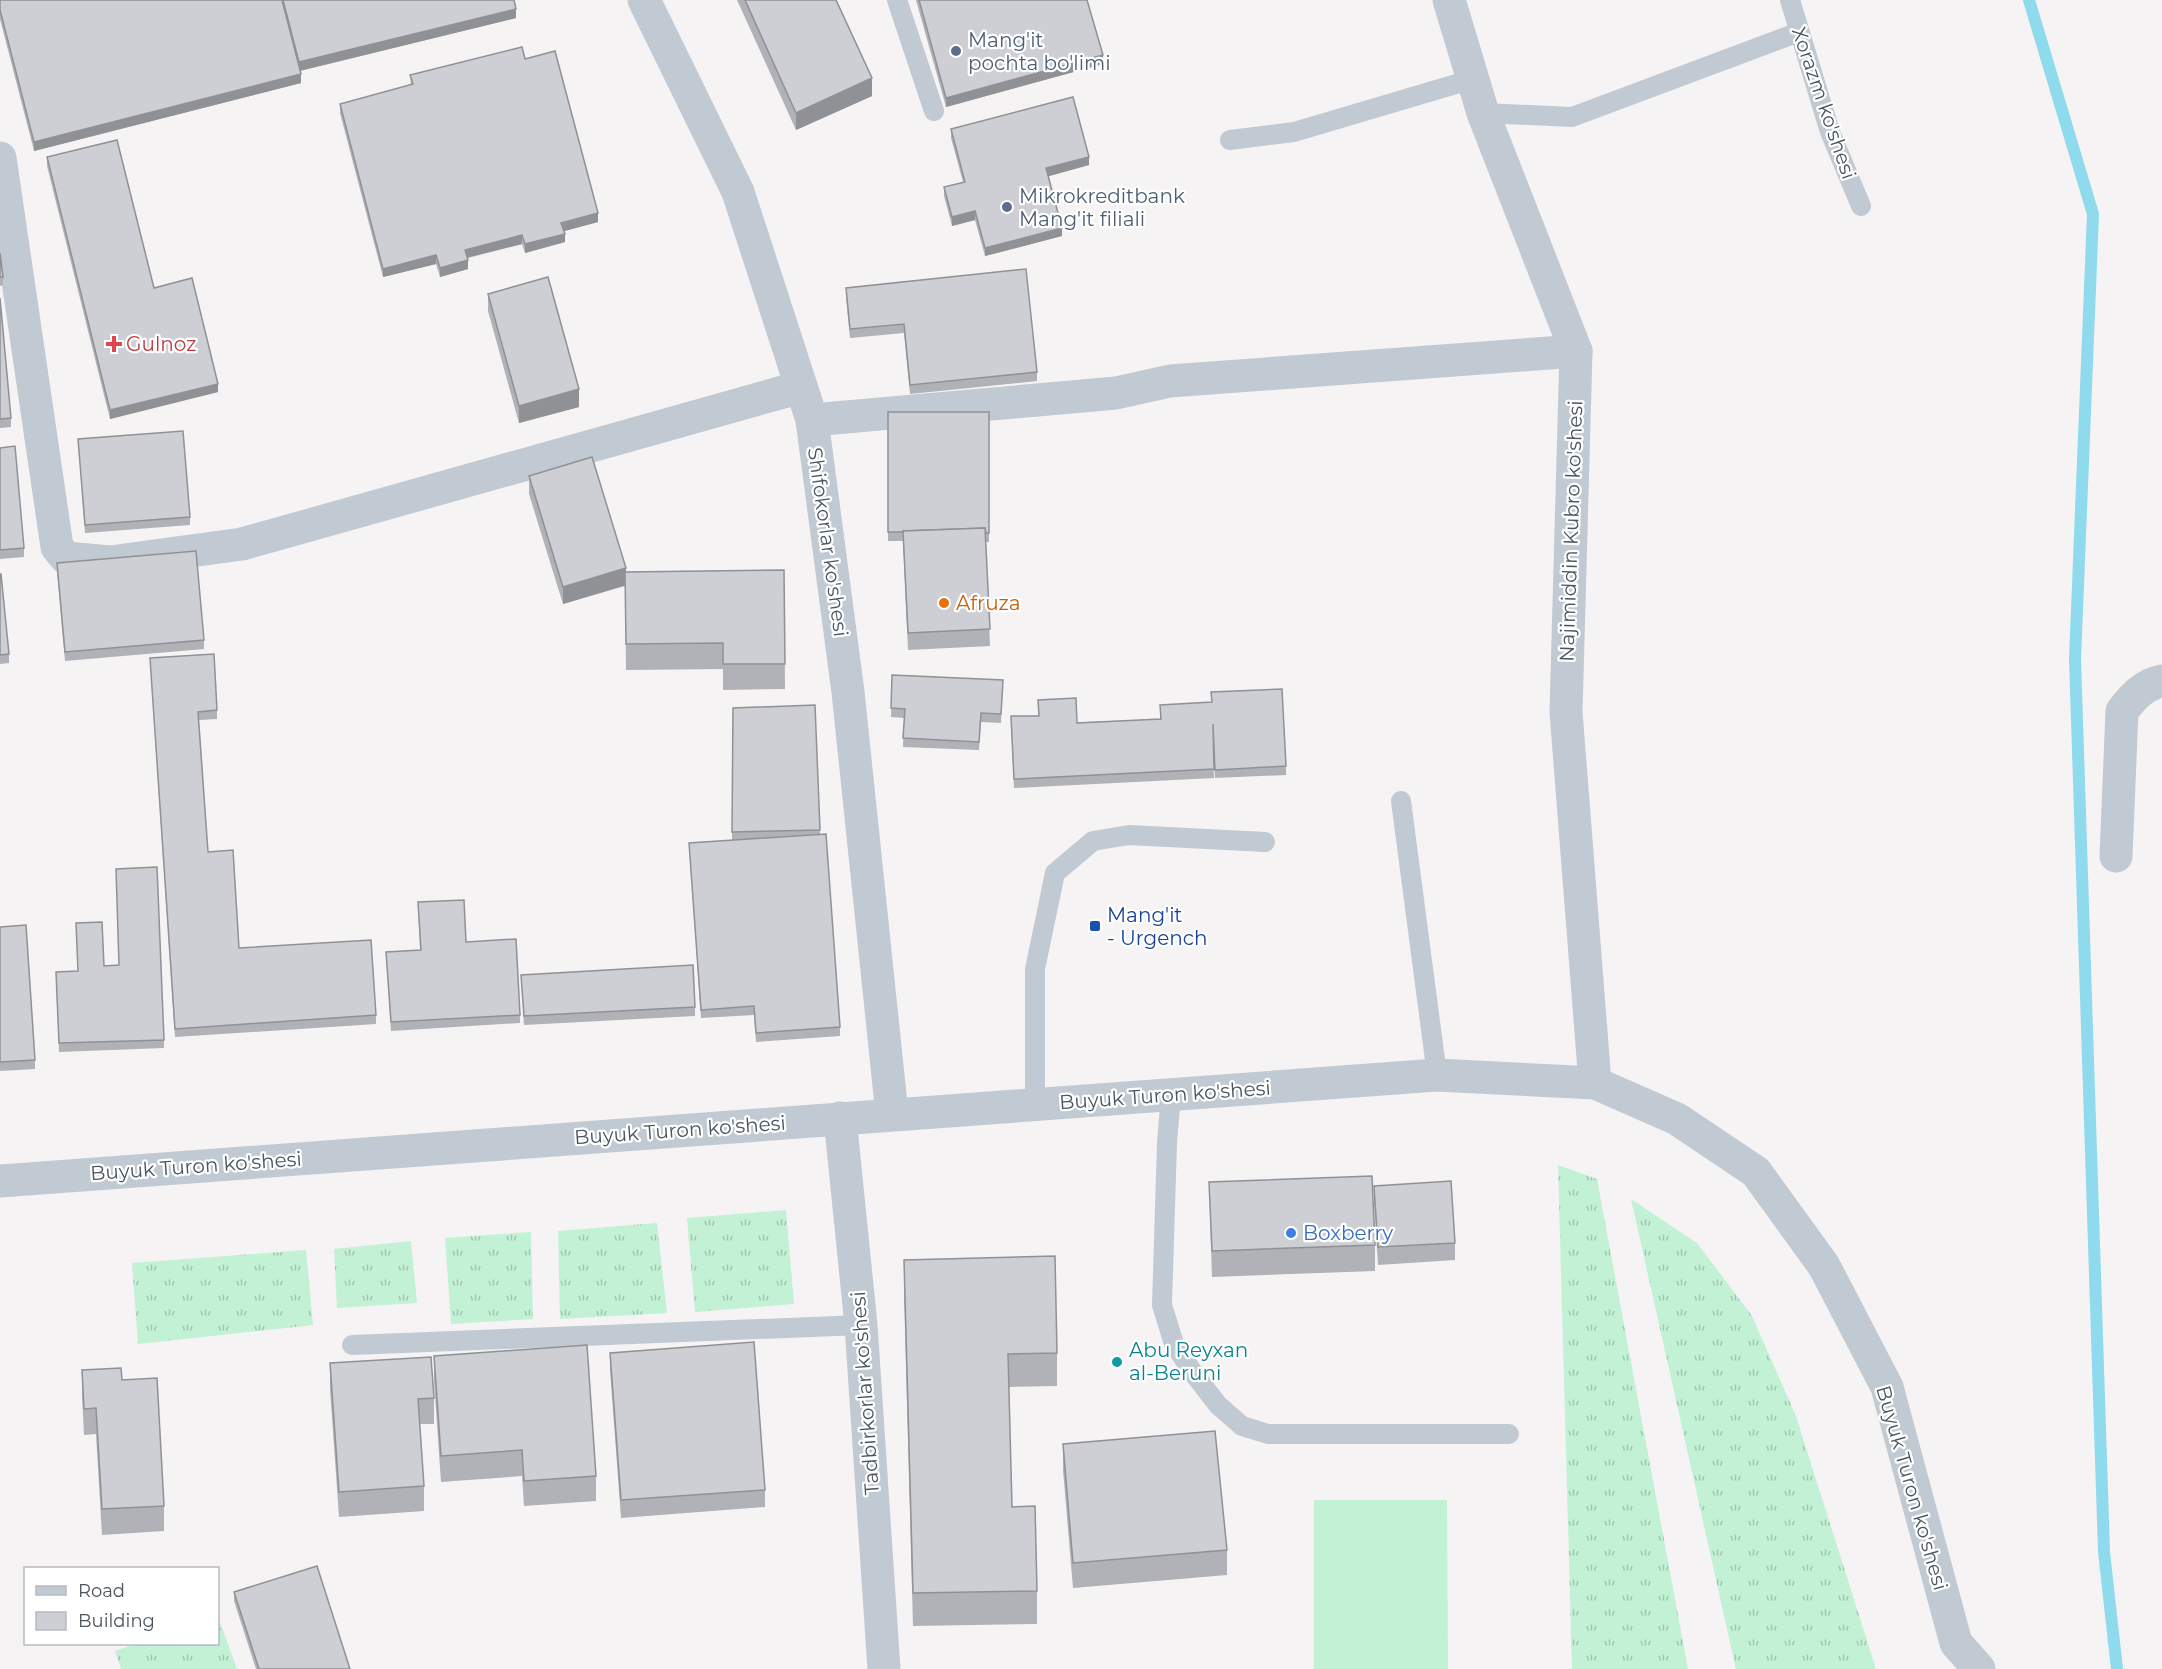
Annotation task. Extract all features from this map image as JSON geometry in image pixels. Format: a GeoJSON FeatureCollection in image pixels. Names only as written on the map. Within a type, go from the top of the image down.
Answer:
{"type":"FeatureCollection","features":[{"type":"Feature","properties":{"kind":"street","name":"Shifokorlar ko'shesi"},"geometry":{"type":"LineString","coordinates":[[644,0],[738,192],[812,420],[848,692],[892,1114]]}},
{"type":"Feature","properties":{"kind":"street","name":"Najimiddin Kubro ko'shesi"},"geometry":{"type":"LineString","coordinates":[[1449,0],[1483,113],[1576,351],[1566,712],[1595,1083]]}},
{"type":"Feature","properties":{"kind":"street"},"geometry":{"type":"LineString","coordinates":[[0,158],[57,547],[66,558],[110,562],[242,544],[801,387]]}},
{"type":"Feature","properties":{"kind":"street"},"geometry":{"type":"LineString","coordinates":[[812,420],[1116,393],[1170,381],[1576,351]]}},
{"type":"Feature","properties":{"kind":"street"},"geometry":{"type":"LineString","coordinates":[[2116,856],[2122,711],[2134,696],[2150,684],[2162,681]]}},
{"type":"Feature","properties":{"kind":"street","name":"Buyuk Turon ko'shesi"},"geometry":{"type":"LineString","coordinates":[[0,1181],[1437,1075],[1595,1083],[1677,1119],[1756,1172],[1824,1266],[1887,1388],[1956,1643],[1979,1669]]}},
{"type":"Feature","properties":{"kind":"street","name":"Tadbirkorlar ko'shesi"},"geometry":{"type":"LineString","coordinates":[[840,1118],[861,1325],[884,1669]]}},
{"type":"Feature","properties":{"kind":"lane"},"geometry":{"type":"LineString","coordinates":[[897,0],[934,111]]}},
{"type":"Feature","properties":{"kind":"lane","name":"Xorazm ko'shesi"},"geometry":{"type":"LineString","coordinates":[[1790,0],[1830,132],[1861,206]]}},
{"type":"Feature","properties":{"kind":"lane"},"geometry":{"type":"LineString","coordinates":[[1483,113],[1572,117],[1799,33]]}},
{"type":"Feature","properties":{"kind":"lane"},"geometry":{"type":"LineString","coordinates":[[1230,140],[1294,132],[1473,79]]}},
{"type":"Feature","properties":{"kind":"lane"},"geometry":{"type":"LineString","coordinates":[[1401,801],[1437,1075]]}},
{"type":"Feature","properties":{"kind":"lane"},"geometry":{"type":"LineString","coordinates":[[1035,1104],[1035,969],[1055,873],[1093,841],[1129,835],[1265,842]]}},
{"type":"Feature","properties":{"kind":"lane"},"geometry":{"type":"LineString","coordinates":[[1171,1095],[1167,1142],[1162,1305],[1174,1344],[1218,1405],[1242,1426],[1268,1434],[1509,1434]]}},
{"type":"Feature","properties":{"kind":"lane"},"geometry":{"type":"LineString","coordinates":[[352,1345],[861,1325]]}},
{"type":"Feature","properties":{"kind":"green space"},"geometry":{"type":"Polygon","coordinates":[[[1558,1165],[1597,1179],[1688,1669],[1572,1669],[1558,1165]]]}},
{"type":"Feature","properties":{"kind":"green space"},"geometry":{"type":"Polygon","coordinates":[[[1631,1199],[1697,1243],[1752,1316],[1796,1416],[1876,1669],[1736,1669],[1631,1199]]]}},
{"type":"Feature","properties":{"kind":"green space"},"geometry":{"type":"Polygon","coordinates":[[[786,1210],[794,1304],[695,1312],[687,1218],[786,1210]]]}},
{"type":"Feature","properties":{"kind":"green space"},"geometry":{"type":"Polygon","coordinates":[[[657,1223],[667,1313],[560,1319],[558,1231],[657,1223]]]}},
{"type":"Feature","properties":{"kind":"green space"},"geometry":{"type":"Polygon","coordinates":[[[531,1232],[533,1319],[451,1324],[445,1238],[531,1232]]]}},
{"type":"Feature","properties":{"kind":"green space"},"geometry":{"type":"Polygon","coordinates":[[[411,1241],[417,1303],[337,1308],[334,1249],[411,1241]]]}},
{"type":"Feature","properties":{"kind":"green space"},"geometry":{"type":"Polygon","coordinates":[[[306,1250],[313,1325],[138,1344],[132,1263],[306,1250]]]}},
{"type":"Feature","properties":{"kind":"green space"},"geometry":{"type":"Polygon","coordinates":[[[1314,1500],[1447,1500],[1448,1669],[1314,1669],[1314,1500]]]}},
{"type":"Feature","properties":{"kind":"green space"},"geometry":{"type":"Polygon","coordinates":[[[219,1620],[237,1669],[121,1669],[115,1651],[132,1645],[219,1645],[219,1620]]]}},
{"type":"Feature","properties":{"kind":"building"},"geometry":{"type":"Polygon","coordinates":[[[0,0],[282,0],[301,74],[34,142],[0,10],[0,0]]]}},
{"type":"Feature","properties":{"kind":"building"},"geometry":{"type":"Polygon","coordinates":[[[283,0],[514,0],[516,9],[299,62],[283,0]]]}},
{"type":"Feature","properties":{"kind":"building"},"geometry":{"type":"Polygon","coordinates":[[[745,0],[836,0],[872,78],[796,113],[745,0]]]}},
{"type":"Feature","properties":{"kind":"building"},"geometry":{"type":"Polygon","coordinates":[[[919,0],[1087,0],[1103,55],[946,98],[919,0]]]}},
{"type":"Feature","properties":{"kind":"building"},"geometry":{"type":"Polygon","coordinates":[[[522,47],[525,59],[555,51],[598,213],[561,223],[565,234],[525,244],[522,235],[465,250],[468,260],[440,268],[436,255],[383,269],[340,104],[413,84],[410,75],[522,47]]]}},
{"type":"Feature","properties":{"kind":"building"},"geometry":{"type":"Polygon","coordinates":[[[1073,97],[1089,157],[1046,168],[1062,228],[985,248],[975,211],[952,217],[944,187],[965,182],[951,129],[1073,97]]]}},
{"type":"Feature","properties":{"kind":"building"},"geometry":{"type":"Polygon","coordinates":[[[117,140],[154,288],[192,278],[218,384],[110,410],[47,157],[117,140]]]}},
{"type":"Feature","properties":{"kind":"building"},"geometry":{"type":"Polygon","coordinates":[[[0,253],[3,277],[0,277],[0,253]]]}},
{"type":"Feature","properties":{"kind":"building"},"geometry":{"type":"Polygon","coordinates":[[[1026,269],[1037,372],[910,385],[904,324],[850,329],[846,288],[1026,269]]]}},
{"type":"Feature","properties":{"kind":"building"},"geometry":{"type":"Polygon","coordinates":[[[548,277],[579,389],[519,406],[488,294],[548,277]]]}},
{"type":"Feature","properties":{"kind":"building"},"geometry":{"type":"Polygon","coordinates":[[[0,298],[11,418],[0,419],[0,298]]]}},
{"type":"Feature","properties":{"kind":"building"},"geometry":{"type":"Polygon","coordinates":[[[888,412],[989,412],[989,533],[986,533],[985,528],[888,532],[888,412]]]}},
{"type":"Feature","properties":{"kind":"building"},"geometry":{"type":"Polygon","coordinates":[[[183,431],[190,517],[85,525],[78,439],[183,431]]]}},
{"type":"Feature","properties":{"kind":"building"},"geometry":{"type":"Polygon","coordinates":[[[15,446],[24,548],[0,550],[0,448],[15,446]]]}},
{"type":"Feature","properties":{"kind":"building"},"geometry":{"type":"Polygon","coordinates":[[[592,457],[626,568],[563,587],[529,476],[592,457]]]}},
{"type":"Feature","properties":{"kind":"building"},"geometry":{"type":"Polygon","coordinates":[[[985,528],[990,629],[908,633],[903,531],[985,528]]]}},
{"type":"Feature","properties":{"kind":"building"},"geometry":{"type":"Polygon","coordinates":[[[196,551],[204,640],[65,652],[57,563],[196,551]]]}},
{"type":"Feature","properties":{"kind":"building"},"geometry":{"type":"Polygon","coordinates":[[[784,570],[785,664],[723,664],[723,643],[626,644],[625,572],[784,570]]]}},
{"type":"Feature","properties":{"kind":"building"},"geometry":{"type":"Polygon","coordinates":[[[0,574],[9,654],[0,655],[0,574]]]}},
{"type":"Feature","properties":{"kind":"building"},"geometry":{"type":"Polygon","coordinates":[[[214,654],[217,710],[198,712],[208,852],[233,850],[239,948],[371,940],[376,1015],[175,1029],[150,658],[214,654]]]}},
{"type":"Feature","properties":{"kind":"building"},"geometry":{"type":"Polygon","coordinates":[[[892,675],[1003,680],[1001,714],[981,713],[979,742],[903,738],[905,709],[891,708],[892,675]]]}},
{"type":"Feature","properties":{"kind":"building"},"geometry":{"type":"Polygon","coordinates":[[[1282,689],[1286,766],[1215,770],[1213,724],[1214,769],[1014,779],[1011,716],[1039,716],[1038,700],[1076,698],[1077,723],[1161,719],[1160,705],[1212,702],[1211,692],[1282,689]]]}},
{"type":"Feature","properties":{"kind":"building"},"geometry":{"type":"Polygon","coordinates":[[[815,705],[820,830],[732,832],[733,708],[815,705]]]}},
{"type":"Feature","properties":{"kind":"building"},"geometry":{"type":"Polygon","coordinates":[[[826,834],[840,1027],[756,1033],[754,1006],[701,1010],[689,843],[826,834]]]}},
{"type":"Feature","properties":{"kind":"building"},"geometry":{"type":"Polygon","coordinates":[[[157,867],[164,1040],[59,1043],[56,972],[78,971],[76,923],[102,922],[104,966],[119,965],[116,869],[157,867]]]}},
{"type":"Feature","properties":{"kind":"building"},"geometry":{"type":"Polygon","coordinates":[[[464,900],[466,942],[516,939],[520,1015],[391,1022],[386,952],[421,950],[418,902],[464,900]]]}},
{"type":"Feature","properties":{"kind":"building"},"geometry":{"type":"Polygon","coordinates":[[[26,925],[35,1060],[0,1062],[0,927],[26,925]]]}},
{"type":"Feature","properties":{"kind":"building"},"geometry":{"type":"Polygon","coordinates":[[[693,965],[695,1007],[524,1016],[521,975],[693,965]]]}},
{"type":"Feature","properties":{"kind":"building"},"geometry":{"type":"Polygon","coordinates":[[[1372,1176],[1375,1245],[1212,1251],[1209,1182],[1372,1176]]]}},
{"type":"Feature","properties":{"kind":"building"},"geometry":{"type":"Polygon","coordinates":[[[1451,1181],[1455,1243],[1378,1247],[1374,1186],[1451,1181]]]}},
{"type":"Feature","properties":{"kind":"building"},"geometry":{"type":"Polygon","coordinates":[[[1055,1256],[1057,1353],[1008,1354],[1012,1507],[1035,1506],[1037,1591],[913,1593],[904,1260],[1055,1256]]]}},
{"type":"Feature","properties":{"kind":"building"},"geometry":{"type":"Polygon","coordinates":[[[754,1342],[765,1490],[621,1500],[610,1353],[754,1342]]]}},
{"type":"Feature","properties":{"kind":"building"},"geometry":{"type":"Polygon","coordinates":[[[587,1345],[596,1476],[524,1481],[522,1450],[441,1456],[434,1356],[587,1345]]]}},
{"type":"Feature","properties":{"kind":"building"},"geometry":{"type":"Polygon","coordinates":[[[431,1357],[434,1398],[418,1399],[424,1486],[339,1492],[330,1363],[431,1357]]]}},
{"type":"Feature","properties":{"kind":"building"},"geometry":{"type":"Polygon","coordinates":[[[121,1368],[122,1380],[157,1378],[164,1506],[102,1509],[96,1408],[84,1409],[82,1370],[121,1368]]]}},
{"type":"Feature","properties":{"kind":"building"},"geometry":{"type":"Polygon","coordinates":[[[1215,1431],[1227,1550],[1073,1563],[1063,1444],[1215,1431]]]}},
{"type":"Feature","properties":{"kind":"building"},"geometry":{"type":"Polygon","coordinates":[[[317,1566],[350,1669],[259,1669],[234,1592],[317,1566]]]}},
{"type":"Feature","properties":{"kind":"waterway"},"geometry":{"type":"LineString","coordinates":[[2029,0],[2093,214],[2075,659],[2104,1552],[2117,1669]]}},
{"type":"Feature","properties":{"kind":"place","name":"Mang'it pochta bo'limi"},"geometry":{"type":"Point","coordinates":[956,51]}},
{"type":"Feature","properties":{"kind":"place","name":"Mikrokreditbank Mang'it filiali"},"geometry":{"type":"Point","coordinates":[1007,207]}},
{"type":"Feature","properties":{"kind":"place","name":"Gulnoz"},"geometry":{"type":"Point","coordinates":[114,344]}},
{"type":"Feature","properties":{"kind":"place","name":"Afruza"},"geometry":{"type":"Point","coordinates":[944,603]}},
{"type":"Feature","properties":{"kind":"place","name":"Mang'it - Urgench"},"geometry":{"type":"Point","coordinates":[1095,926]}},
{"type":"Feature","properties":{"kind":"place","name":"Boxberry"},"geometry":{"type":"Point","coordinates":[1291,1233]}},
{"type":"Feature","properties":{"kind":"place","name":"Abu Reyxan al-Beruni"},"geometry":{"type":"Point","coordinates":[1117,1362]}}]}
